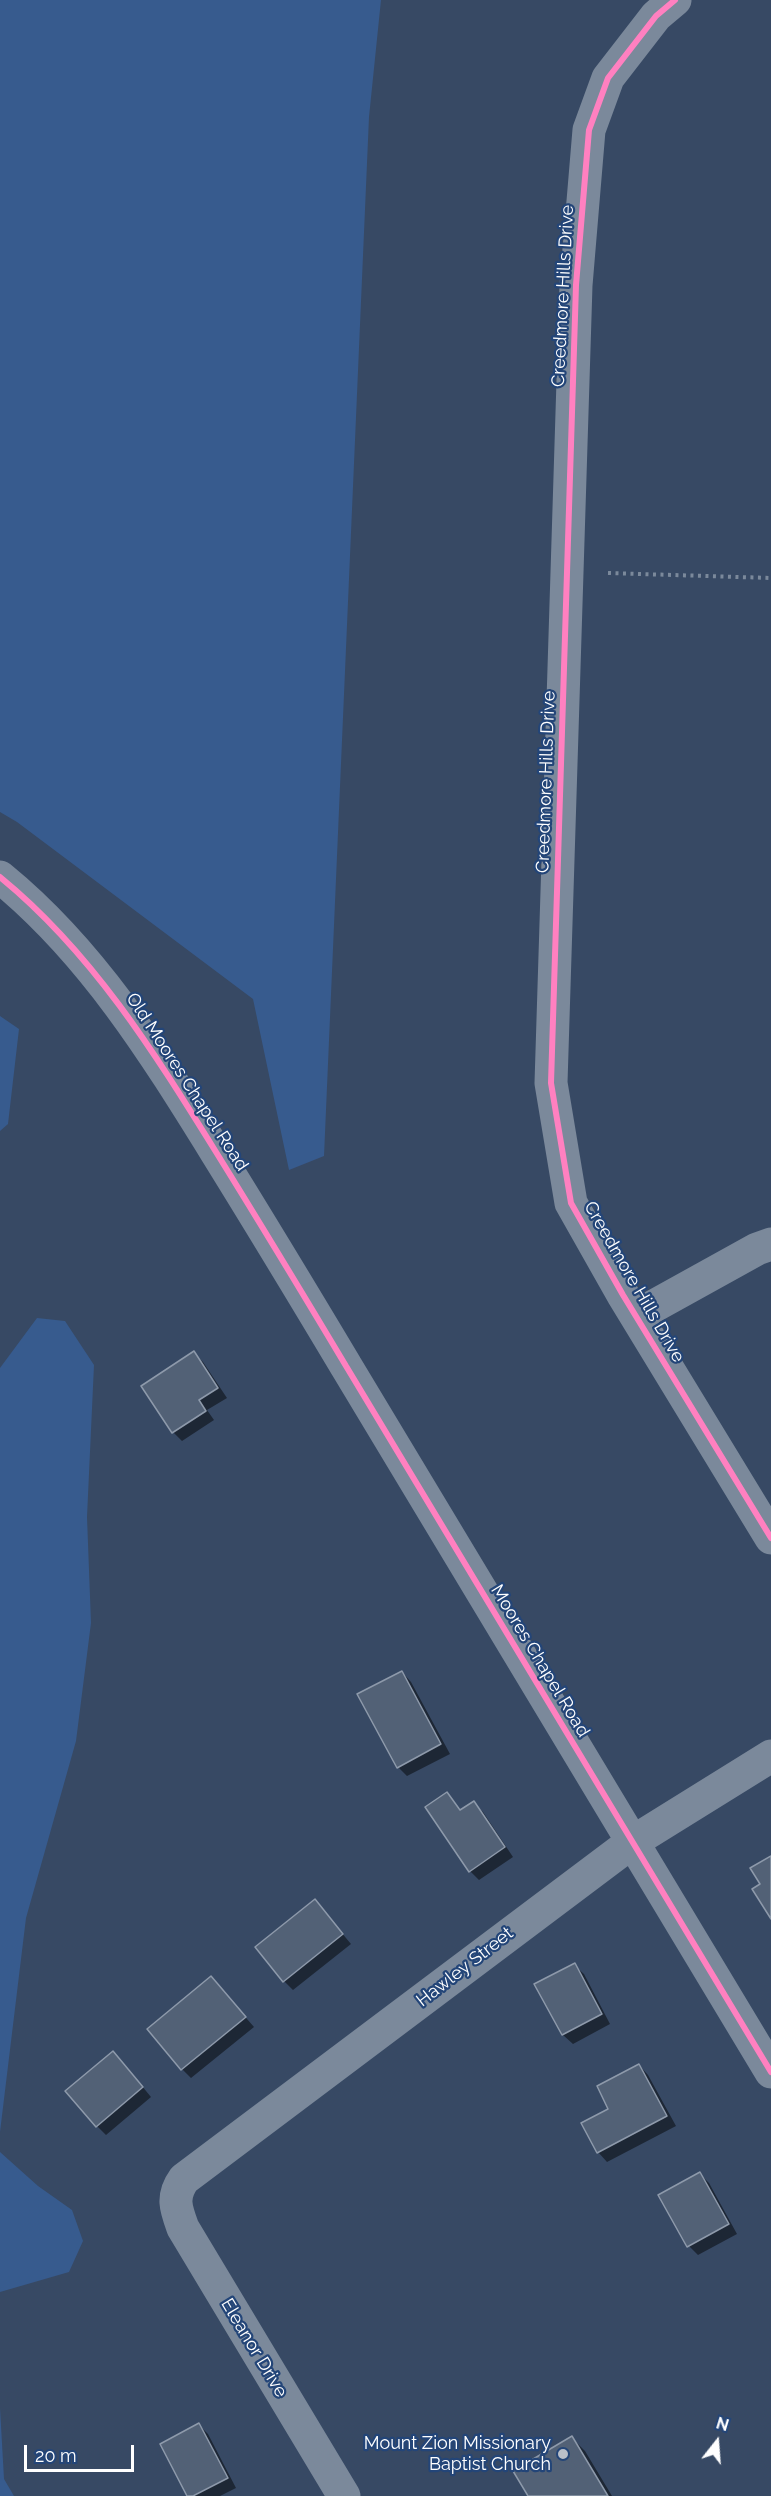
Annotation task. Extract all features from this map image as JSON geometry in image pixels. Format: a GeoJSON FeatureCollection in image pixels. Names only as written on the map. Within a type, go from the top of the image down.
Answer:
{"type":"FeatureCollection","features":[{"type":"Feature","properties":{"kind":"street","name":"Creedmore Hills Drive"},"geometry":{"type":"LineString","coordinates":[[675,0],[656,16],[608,78],[589,130],[576,285],[552,1083],[571,1203],[636,1316],[771,1538]]}},
{"type":"Feature","properties":{"kind":"street","name":"Old Moores Chapel Road"},"geometry":{"type":"LineString","coordinates":[[0,877],[20,893],[71,945],[121,1005],[167,1073],[285,1264]]}},
{"type":"Feature","properties":{"kind":"street"},"geometry":{"type":"LineString","coordinates":[[636,1316],[757,1249],[771,1244]]}},
{"type":"Feature","properties":{"kind":"street","name":"Moores Chapel Road"},"geometry":{"type":"LineString","coordinates":[[285,1264],[631,1843],[771,2072]]}},
{"type":"Feature","properties":{"kind":"street","name":"Hawley Street"},"geometry":{"type":"LineString","coordinates":[[175,2197],[184,2179],[631,1843],[771,1756]]}},
{"type":"Feature","properties":{"kind":"street","name":"Eleanor Drive"},"geometry":{"type":"LineString","coordinates":[[175,2197],[183,2228],[344,2496]]}},
{"type":"Feature","properties":{"kind":"path"},"geometry":{"type":"LineString","coordinates":[[609,573],[771,578]]}},
{"type":"Feature","properties":{"kind":"shaded area"},"geometry":{"type":"Polygon","coordinates":[[[0,0],[381,0],[369,117],[324,1156],[289,1170],[253,999],[17,822],[0,812],[0,0]]]}},
{"type":"Feature","properties":{"kind":"shaded area"},"geometry":{"type":"Polygon","coordinates":[[[0,1016],[19,1029],[8,1124],[0,1131],[0,1016]]]}},
{"type":"Feature","properties":{"kind":"shaded area"},"geometry":{"type":"Polygon","coordinates":[[[37,1318],[65,1321],[94,1365],[87,1517],[91,1623],[76,1741],[26,1918],[0,2132],[0,1368],[37,1318]]]}},
{"type":"Feature","properties":{"kind":"shaded area"},"geometry":{"type":"Polygon","coordinates":[[[0,2152],[38,2186],[72,2210],[83,2241],[69,2272],[0,2292],[0,2152]]]}},
{"type":"Feature","properties":{"kind":"shaded area"},"geometry":{"type":"Polygon","coordinates":[[[0,2408],[4,2479],[14,2496],[0,2496],[0,2408]]]}},
{"type":"Feature","properties":{"kind":"building"},"geometry":{"type":"Polygon","coordinates":[[[194,1351],[218,1388],[199,1400],[206,1411],[172,1433],[141,1386],[194,1351]]]}},
{"type":"Feature","properties":{"kind":"building"},"geometry":{"type":"Polygon","coordinates":[[[402,1671],[441,1744],[397,1768],[357,1694],[402,1671]]]}},
{"type":"Feature","properties":{"kind":"building"},"geometry":{"type":"Polygon","coordinates":[[[447,1792],[460,1810],[474,1801],[505,1847],[469,1872],[425,1807],[447,1792]]]}},
{"type":"Feature","properties":{"kind":"building"},"geometry":{"type":"Polygon","coordinates":[[[771,1856],[771,1919],[752,1889],[760,1884],[750,1868],[771,1856]]]}},
{"type":"Feature","properties":{"kind":"building"},"geometry":{"type":"Polygon","coordinates":[[[315,1899],[343,1934],[283,1982],[255,1947],[315,1899]]]}},
{"type":"Feature","properties":{"kind":"building"},"geometry":{"type":"Polygon","coordinates":[[[575,1963],[602,2014],[562,2035],[534,1984],[575,1963]]]}},
{"type":"Feature","properties":{"kind":"building"},"geometry":{"type":"Polygon","coordinates":[[[211,1976],[246,2017],[181,2070],[147,2029],[211,1976]]]}},
{"type":"Feature","properties":{"kind":"building"},"geometry":{"type":"Polygon","coordinates":[[[113,2051],[143,2087],[96,2127],[65,2091],[113,2051]]]}},
{"type":"Feature","properties":{"kind":"building"},"geometry":{"type":"Polygon","coordinates":[[[639,2064],[667,2116],[597,2153],[581,2123],[608,2109],[597,2086],[639,2064]]]}},
{"type":"Feature","properties":{"kind":"building"},"geometry":{"type":"Polygon","coordinates":[[[700,2172],[729,2224],[687,2247],[658,2195],[700,2172]]]}},
{"type":"Feature","properties":{"kind":"building"},"geometry":{"type":"Polygon","coordinates":[[[199,2423],[228,2478],[193,2496],[187,2496],[160,2444],[199,2423]]]}},
{"type":"Feature","properties":{"kind":"building","name":"Mount Zion Missionary Baptist Church"},"geometry":{"type":"Polygon","coordinates":[[[572,2436],[608,2496],[528,2496],[513,2471],[572,2436]]]}},
{"type":"Feature","properties":{"kind":"cycle path"},"geometry":{"type":"LineString","coordinates":[[675,0],[656,16],[608,78],[589,130],[576,285],[551,1083],[571,1203],[623,1295],[771,1538]]}},
{"type":"Feature","properties":{"kind":"cycle path"},"geometry":{"type":"LineString","coordinates":[[0,877],[33,906],[92,971],[119,1005],[169,1077],[298,1285],[771,2072]]}},
{"type":"Feature","properties":{"kind":"place","name":"Mount Zion Missionary Baptist Church"},"geometry":{"type":"Point","coordinates":[563,2454]}}]}
